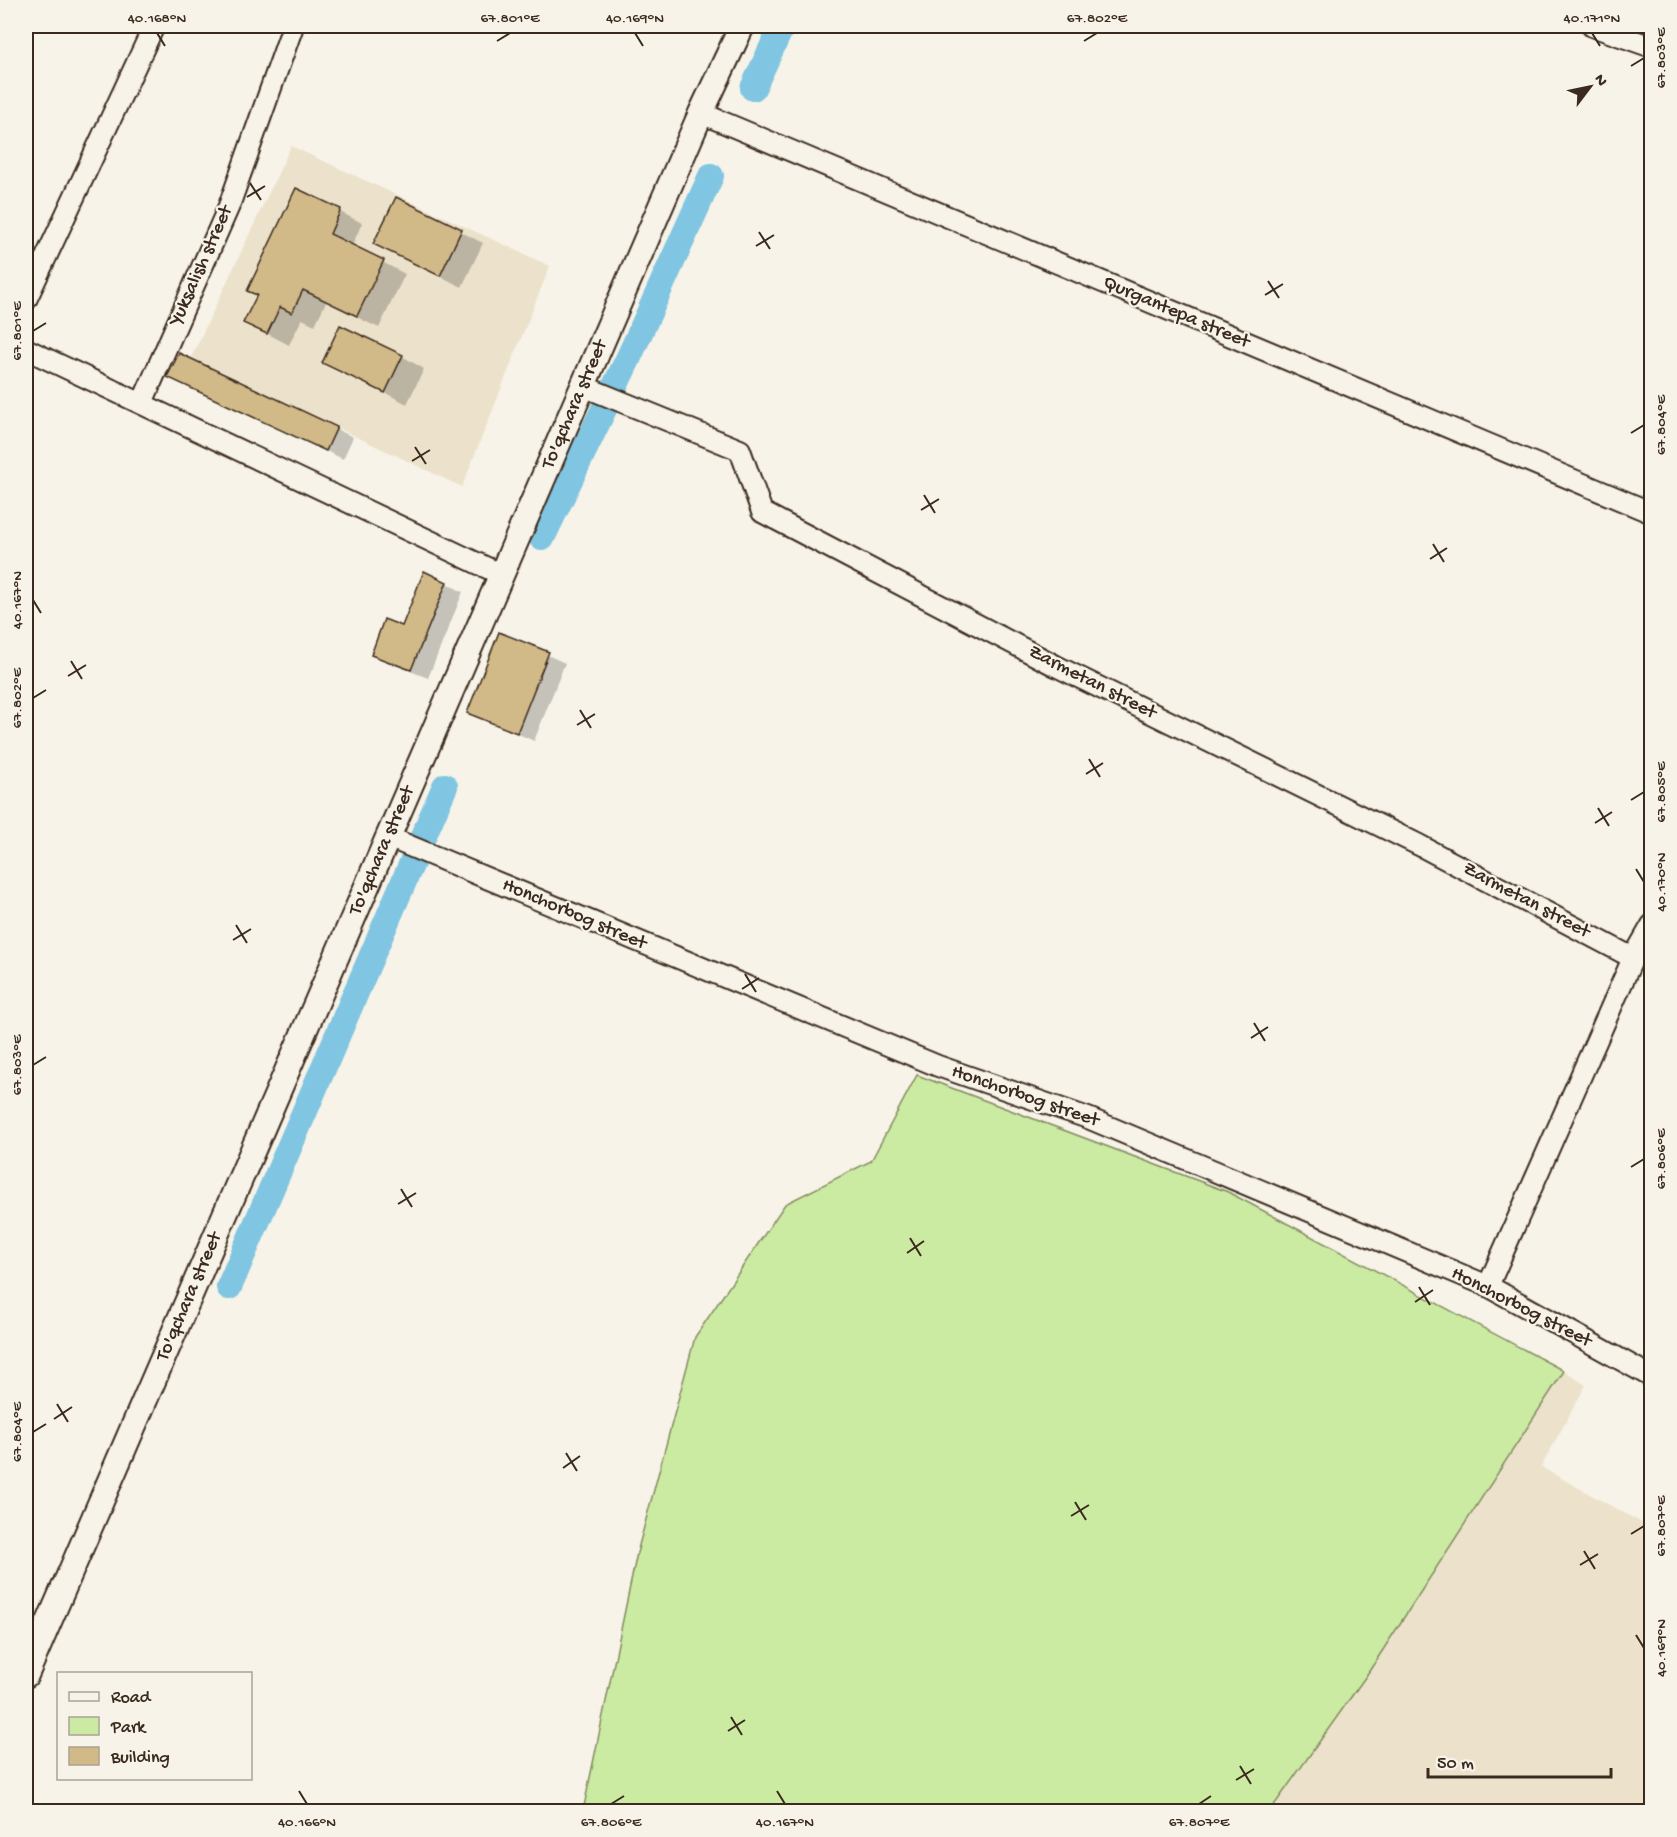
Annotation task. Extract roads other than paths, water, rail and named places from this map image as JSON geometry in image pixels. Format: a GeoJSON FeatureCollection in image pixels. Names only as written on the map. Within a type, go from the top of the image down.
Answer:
{"type":"FeatureCollection","features":[{"type":"Feature","properties":{"kind":"street"},"geometry":{"type":"LineString","coordinates":[[26,300],[154,26]]}},
{"type":"Feature","properties":{"kind":"street","name":"Yuksalish street"},"geometry":{"type":"LineString","coordinates":[[142,403],[229,206],[293,26]]}},
{"type":"Feature","properties":{"kind":"street","name":"To'qchara street"},"geometry":{"type":"LineString","coordinates":[[26,1675],[701,113],[742,26]]}},
{"type":"Feature","properties":{"kind":"street"},"geometry":{"type":"LineString","coordinates":[[1592,26],[1652,47]]}},
{"type":"Feature","properties":{"kind":"street","name":"Qurgantepa street"},"geometry":{"type":"LineString","coordinates":[[701,113],[1652,513]]}},
{"type":"Feature","properties":{"kind":"street"},"geometry":{"type":"LineString","coordinates":[[26,349],[502,575]]}},
{"type":"Feature","properties":{"kind":"street","name":"Zarmetan street"},"geometry":{"type":"LineString","coordinates":[[583,386],[740,450],[762,512],[1056,666],[1419,845],[1633,958]]}},
{"type":"Feature","properties":{"kind":"street","name":"Honchorbog street"},"geometry":{"type":"LineString","coordinates":[[388,837],[938,1066],[1088,1118],[1488,1286],[1652,1377]]}},
{"type":"Feature","properties":{"kind":"street"},"geometry":{"type":"LineString","coordinates":[[1488,1286],[1633,958],[1652,925]]}},
{"type":"Feature","properties":{"kind":"waterway"},"geometry":{"type":"LineString","coordinates":[[753,88],[782,26]]}},
{"type":"Feature","properties":{"kind":"waterway"},"geometry":{"type":"LineString","coordinates":[[542,538],[629,357],[711,176]]}},
{"type":"Feature","properties":{"kind":"waterway"},"geometry":{"type":"LineString","coordinates":[[229,1287],[445,786]]}}]}
